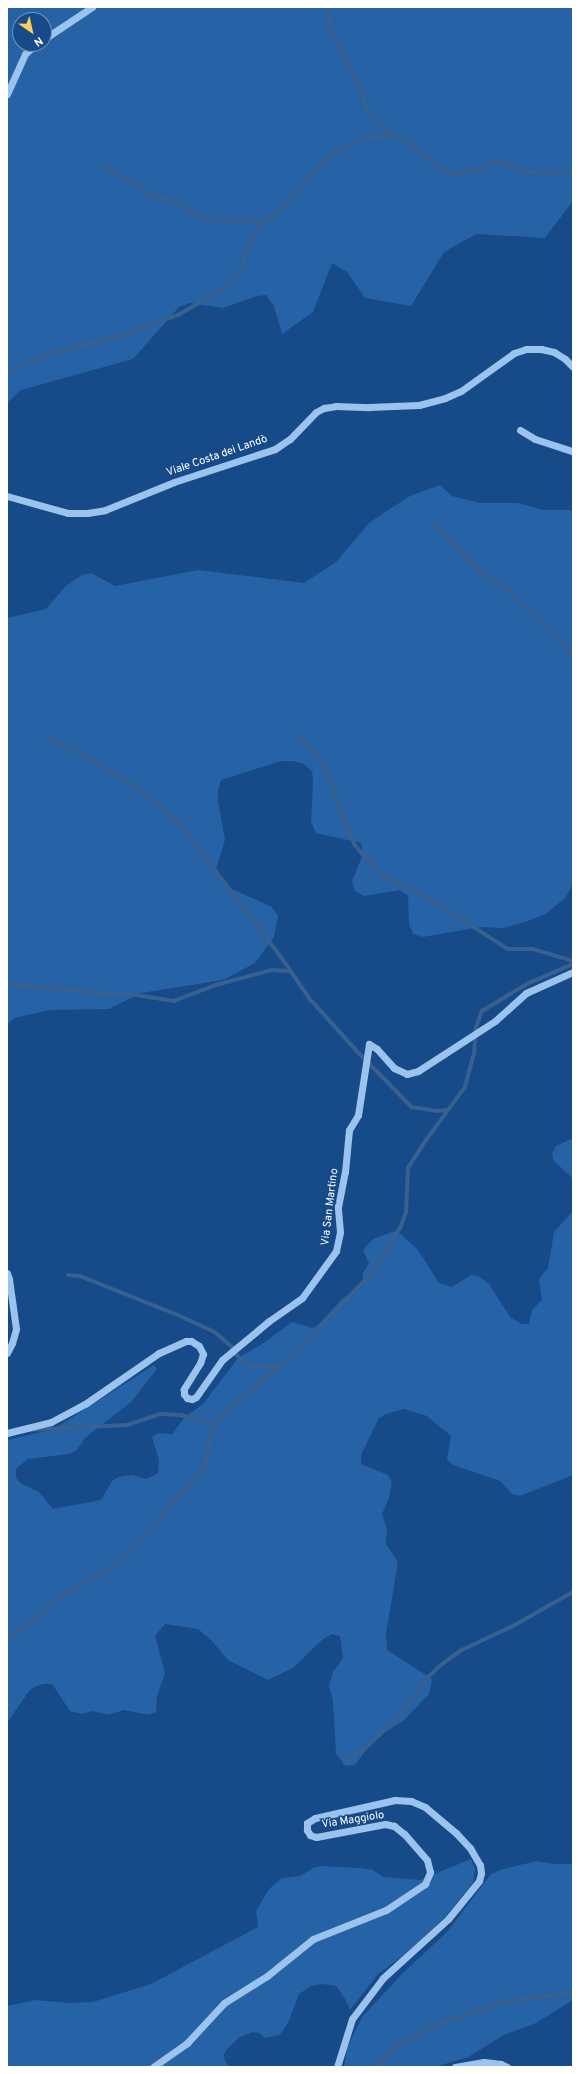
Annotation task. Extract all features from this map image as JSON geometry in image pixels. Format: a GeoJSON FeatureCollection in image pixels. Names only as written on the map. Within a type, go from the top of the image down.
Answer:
{"type":"FeatureCollection","features":[{"type":"Feature","properties":{"kind":"street"},"geometry":{"type":"LineString","coordinates":[[52,34],[92,7]]}},
{"type":"Feature","properties":{"kind":"street"},"geometry":{"type":"LineString","coordinates":[[7,94],[27,52]]}},
{"type":"Feature","properties":{"kind":"street","name":"Viale Costa dei Landò"},"geometry":{"type":"LineString","coordinates":[[7,496],[68,513],[87,513],[105,510],[174,482],[275,449],[290,439],[316,412],[324,408],[336,406],[369,407],[419,405],[445,398],[461,391],[514,353],[526,349],[541,349],[554,352],[565,358],[573,367]]}},
{"type":"Feature","properties":{"kind":"street"},"geometry":{"type":"LineString","coordinates":[[520,430],[535,439],[573,451]]}},
{"type":"Feature","properties":{"kind":"street","name":"Via San Martino"},"geometry":{"type":"LineString","coordinates":[[7,1434],[51,1422],[86,1404],[159,1353],[186,1341],[191,1341],[199,1346],[203,1354],[200,1364],[184,1389],[184,1394],[187,1398],[192,1399],[196,1397],[222,1360],[269,1321],[302,1298],[336,1251],[340,1232],[338,1207],[345,1172],[349,1130],[358,1114],[369,1044],[377,1049],[394,1068],[407,1074],[418,1071],[495,1021],[526,993],[573,972]]}},
{"type":"Feature","properties":{"kind":"street"},"geometry":{"type":"LineString","coordinates":[[7,1273],[16,1329],[7,1353]]}},
{"type":"Feature","properties":{"kind":"street","name":"Via Maggiolo"},"geometry":{"type":"LineString","coordinates":[[153,2067],[187,2043],[224,2003],[267,1976],[313,1939],[386,1910],[426,1884],[430,1872],[427,1860],[404,1834],[394,1826],[385,1824],[316,1837],[310,1835],[307,1830],[307,1823],[315,1818],[395,1800],[412,1801],[425,1807],[456,1833],[470,1848],[480,1865],[481,1873],[479,1881],[448,1919],[383,1978],[352,2019],[341,2049],[337,2067]]}},
{"type":"Feature","properties":{"kind":"street"},"geometry":{"type":"LineString","coordinates":[[455,2067],[484,2062],[501,2064],[507,2067]]}},
{"type":"Feature","properties":{"kind":"shaded area"},"geometry":{"type":"Polygon","coordinates":[[[7,7],[573,7],[573,201],[545,238],[476,234],[444,252],[411,306],[365,298],[347,272],[332,263],[313,312],[282,334],[274,306],[266,295],[257,296],[223,308],[190,303],[179,307],[133,359],[21,390],[7,403],[7,7]]]}},
{"type":"Feature","properties":{"kind":"shaded area"},"geometry":{"type":"Polygon","coordinates":[[[440,485],[452,496],[480,503],[519,503],[543,510],[573,510],[573,884],[565,898],[546,914],[503,928],[480,927],[423,937],[413,934],[409,924],[408,896],[400,890],[364,896],[355,891],[352,881],[363,854],[361,843],[316,833],[311,822],[312,771],[304,764],[293,761],[281,761],[221,780],[218,791],[218,801],[225,840],[215,872],[228,887],[272,907],[278,916],[274,937],[255,963],[223,980],[141,993],[109,1009],[50,1010],[14,1018],[7,1025],[7,618],[46,609],[66,586],[82,575],[91,573],[115,586],[198,570],[304,583],[336,562],[370,522],[410,496],[440,485]]]}},
{"type":"Feature","properties":{"kind":"shaded area"},"geometry":{"type":"Polygon","coordinates":[[[573,1138],[573,1182],[571,1177],[553,1160],[552,1153],[556,1146],[573,1138]]]}},
{"type":"Feature","properties":{"kind":"shaded area"},"geometry":{"type":"Polygon","coordinates":[[[573,1211],[573,1475],[520,1496],[512,1494],[500,1481],[453,1465],[447,1459],[451,1436],[427,1416],[404,1409],[386,1414],[379,1418],[361,1455],[361,1464],[388,1475],[392,1482],[389,1498],[382,1514],[387,1529],[386,1544],[398,1562],[386,1634],[387,1650],[432,1679],[429,1694],[403,1721],[374,1739],[355,1765],[346,1766],[336,1754],[333,1701],[329,1686],[333,1672],[343,1658],[340,1636],[332,1634],[323,1639],[293,1668],[268,1680],[228,1660],[211,1640],[198,1629],[165,1624],[155,1636],[165,1673],[157,1696],[156,1712],[148,1715],[124,1710],[108,1715],[93,1711],[82,1714],[70,1711],[52,1684],[44,1684],[36,1686],[29,1691],[7,1723],[7,1440],[54,1429],[154,1365],[157,1369],[131,1402],[85,1438],[76,1451],[69,1454],[28,1459],[16,1469],[16,1477],[20,1483],[39,1492],[53,1509],[101,1500],[112,1481],[118,1477],[132,1475],[146,1479],[158,1473],[159,1460],[152,1437],[158,1433],[172,1434],[185,1417],[203,1404],[238,1358],[262,1344],[292,1322],[312,1328],[318,1325],[343,1298],[361,1288],[364,1282],[362,1275],[369,1263],[363,1250],[373,1239],[395,1231],[401,1234],[418,1250],[439,1283],[452,1287],[471,1275],[478,1276],[489,1284],[510,1317],[522,1324],[529,1324],[532,1310],[542,1300],[539,1279],[548,1268],[554,1232],[573,1211]]]}},
{"type":"Feature","properties":{"kind":"shaded area"},"geometry":{"type":"Polygon","coordinates":[[[471,1859],[475,1869],[473,1883],[446,1916],[408,1952],[378,1974],[350,2010],[345,1999],[336,1986],[322,1984],[311,1986],[299,1994],[288,2023],[280,2035],[265,2038],[260,2033],[253,2032],[240,2037],[228,2048],[224,2054],[225,2061],[230,2067],[7,2067],[7,2006],[36,2000],[68,2003],[93,2002],[151,1984],[258,1927],[256,1911],[269,1889],[282,1878],[300,1876],[315,1867],[321,1866],[362,1868],[373,1870],[383,1877],[420,1880],[471,1859]]]}},
{"type":"Feature","properties":{"kind":"shaded area"},"geometry":{"type":"Polygon","coordinates":[[[537,1861],[554,1864],[573,1864],[573,2000],[536,2023],[504,2035],[468,2057],[435,2067],[344,2067],[347,2048],[362,2017],[403,1973],[447,1932],[491,1874],[503,1869],[537,1861]]]}},
{"type":"Feature","properties":{"kind":"waterway"},"geometry":{"type":"LineString","coordinates":[[327,7],[332,33],[354,74],[368,111],[394,136]]}},
{"type":"Feature","properties":{"kind":"waterway"},"geometry":{"type":"LineString","coordinates":[[7,372],[53,353],[123,335],[178,315],[227,287],[239,272],[249,249],[252,237],[262,222],[277,213],[332,153],[366,138],[394,136],[408,141],[431,161],[453,175],[483,168],[492,161],[502,162],[525,172],[573,173]]}},
{"type":"Feature","properties":{"kind":"waterway"},"geometry":{"type":"LineString","coordinates":[[102,167],[128,180],[134,180],[140,184],[146,193],[181,204],[203,217],[222,221],[247,220],[262,222]]}},
{"type":"Feature","properties":{"kind":"waterway"},"geometry":{"type":"LineString","coordinates":[[435,525],[481,573],[506,588],[573,654]]}},
{"type":"Feature","properties":{"kind":"waterway"},"geometry":{"type":"LineString","coordinates":[[300,735],[327,769],[342,814],[355,845],[381,875],[429,898],[508,949],[533,949],[573,961]]}},
{"type":"Feature","properties":{"kind":"waterway"},"geometry":{"type":"LineString","coordinates":[[46,737],[81,754],[132,784],[178,821],[282,958],[311,1000],[359,1053],[412,1107],[437,1111],[448,1110]]}},
{"type":"Feature","properties":{"kind":"waterway"},"geometry":{"type":"LineString","coordinates":[[7,1641],[46,1610],[57,1599],[110,1568],[126,1556],[206,1466],[210,1439],[215,1424],[227,1410],[281,1366],[374,1271],[401,1226],[406,1212],[408,1168],[465,1087],[474,1054],[476,1028],[482,1011],[527,984],[573,964]]}},
{"type":"Feature","properties":{"kind":"waterway"},"geometry":{"type":"LineString","coordinates":[[7,984],[110,994],[130,994],[174,1001],[216,985],[272,970],[290,971]]}},
{"type":"Feature","properties":{"kind":"waterway"},"geometry":{"type":"LineString","coordinates":[[68,1275],[80,1276],[178,1315],[215,1332],[232,1347],[236,1354],[249,1366],[281,1366]]}},
{"type":"Feature","properties":{"kind":"waterway"},"geometry":{"type":"LineString","coordinates":[[28,1430],[127,1425],[161,1414],[181,1415],[215,1424]]}},
{"type":"Feature","properties":{"kind":"waterway"},"geometry":{"type":"LineString","coordinates":[[344,1762],[366,1748],[401,1714],[427,1678],[441,1665],[462,1650],[513,1626],[573,1592]]}},
{"type":"Feature","properties":{"kind":"waterway"},"geometry":{"type":"LineString","coordinates":[[375,2067],[404,2041],[436,2025],[506,2001],[573,1993]]}}]}
